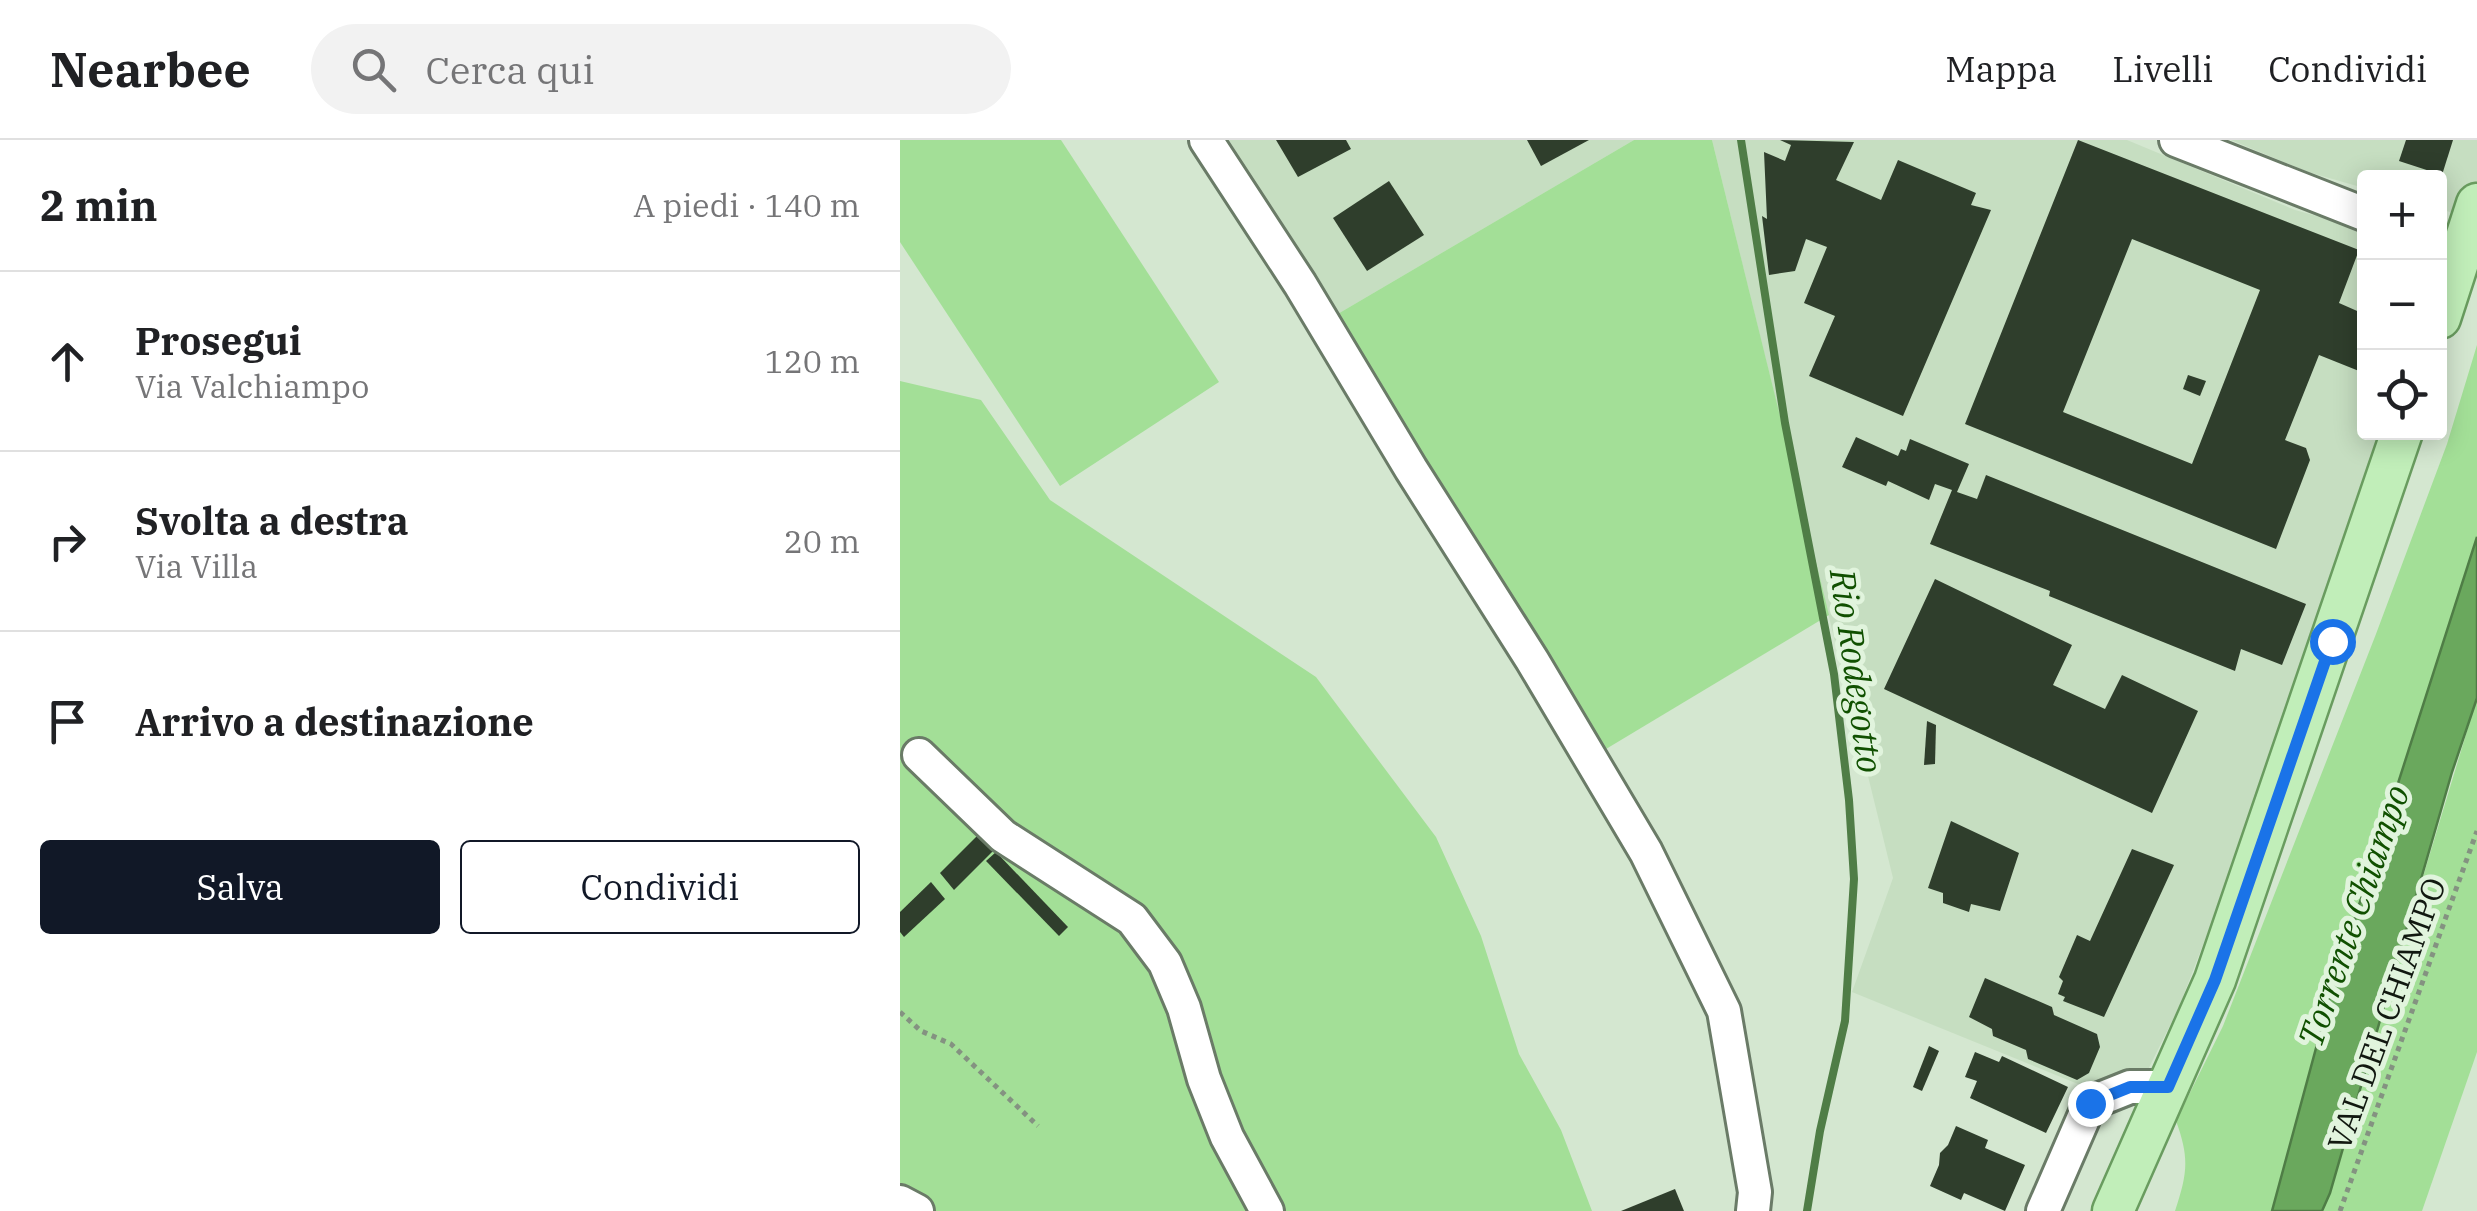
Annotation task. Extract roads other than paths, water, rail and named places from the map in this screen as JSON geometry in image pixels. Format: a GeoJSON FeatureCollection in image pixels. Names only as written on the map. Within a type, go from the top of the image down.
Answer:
{"type":"FeatureCollection","features":[{"type":"Feature","properties":{"kind":"main road"},"geometry":{"type":"LineString","coordinates":[[2447,270],[2451,242],[2477,204]]}},
{"type":"Feature","properties":{"kind":"main road"},"geometry":{"type":"LineString","coordinates":[[2113,1211],[2215,980],[2399,440]]}},
{"type":"Feature","properties":{"kind":"street"},"geometry":{"type":"LineString","coordinates":[[1206,140],[1300,284],[1646,852],[1724,1011],[1755,1192],[1753,1211]]}},
{"type":"Feature","properties":{"kind":"street"},"geometry":{"type":"LineString","coordinates":[[2176,140],[2357,211]]}},
{"type":"Feature","properties":{"kind":"street"},"geometry":{"type":"LineString","coordinates":[[920,755],[1004,836],[1132,919],[1165,963],[1227,1136],[1267,1211]]}},
{"type":"Feature","properties":{"kind":"street"},"geometry":{"type":"LineString","coordinates":[[2044,1211],[2090,1103],[2130,1087],[2168,1087]]}},
{"type":"Feature","properties":{"kind":"street"},"geometry":{"type":"LineString","coordinates":[[900,1202],[917,1211]]}},
{"type":"Feature","properties":{"kind":"waterway","name":"Rio Rodegotto"},"geometry":{"type":"LineString","coordinates":[[1741,140],[1785,423],[1834,674],[1854,879],[1845,1021],[1807,1211]]}},
{"type":"Feature","properties":{"kind":"water label","name":"Torrente Chiampo"},"geometry":{"type":"Point","coordinates":[2354,916]}}]}
